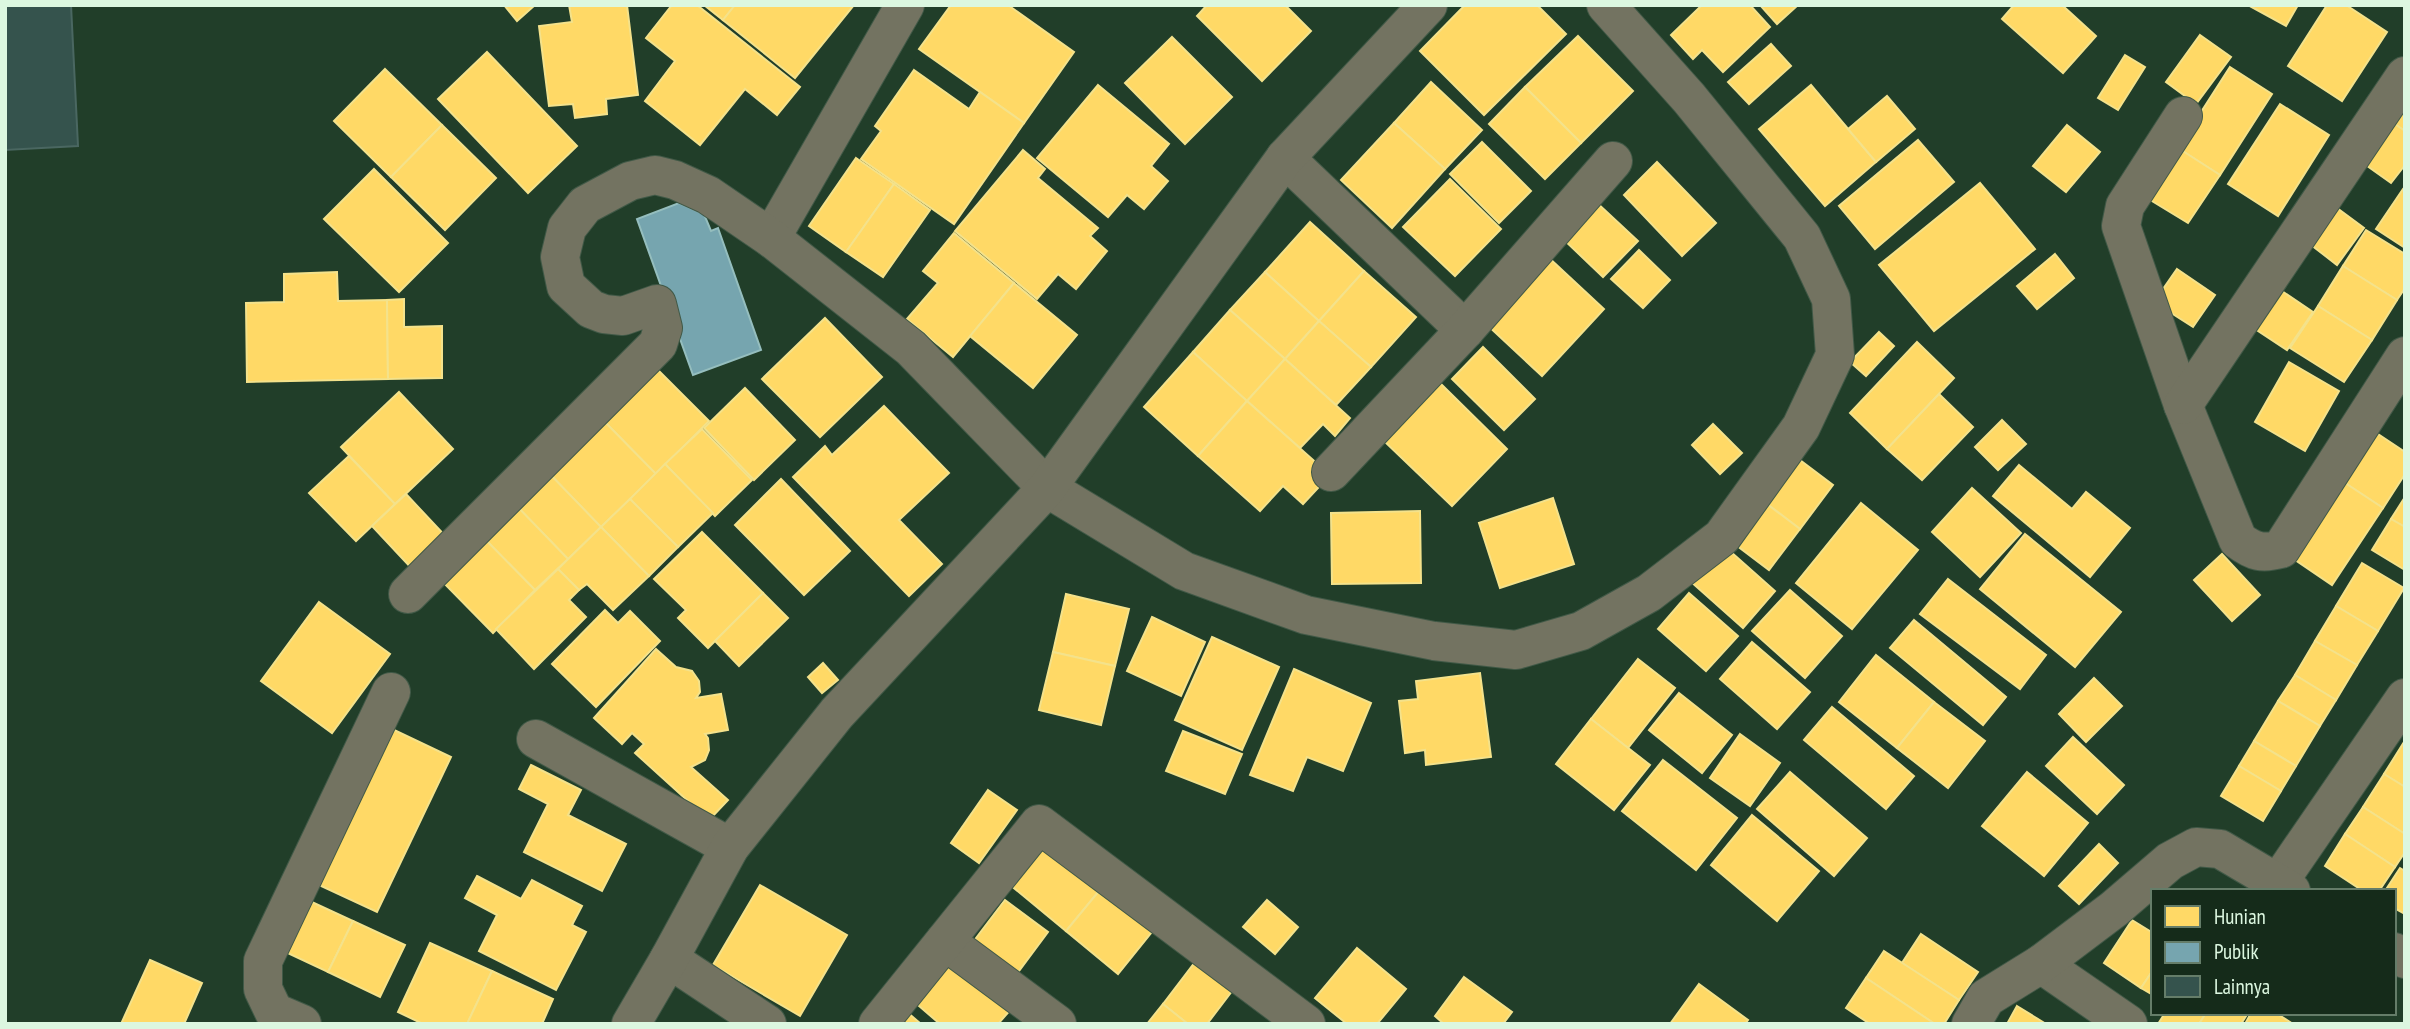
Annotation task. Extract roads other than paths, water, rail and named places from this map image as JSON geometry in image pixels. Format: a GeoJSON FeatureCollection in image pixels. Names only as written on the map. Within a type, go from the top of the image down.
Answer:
{"type":"FeatureCollection","features":[{"type":"Feature","properties":{"kind":"street"},"geometry":{"type":"LineString","coordinates":[[772,238],[905,5]]}},
{"type":"Feature","properties":{"kind":"street"},"geometry":{"type":"LineString","coordinates":[[631,1024],[730,847],[837,713],[1047,488],[1285,158],[1428,5]]}},
{"type":"Feature","properties":{"kind":"street"},"geometry":{"type":"LineString","coordinates":[[408,594],[658,344],[663,328],[657,304],[623,316],[604,314],[591,309],[566,286],[560,257],[568,228],[585,205],[630,181],[654,175],[675,180],[708,195],[772,238],[911,348],[1047,488],[1184,571],[1306,615],[1434,641],[1516,650],[1581,631],[1649,593],[1722,537],[1801,427],[1835,355],[1830,299],[1802,237],[1689,98],[1606,5]]}},
{"type":"Feature","properties":{"kind":"street"},"geometry":{"type":"LineString","coordinates":[[2183,405],[2405,76]]}},
{"type":"Feature","properties":{"kind":"street"},"geometry":{"type":"LineString","coordinates":[[2183,116],[2125,206],[2121,226],[2183,405],[2238,540],[2251,551],[2263,554],[2281,549],[2405,356]]}},
{"type":"Feature","properties":{"kind":"street"},"geometry":{"type":"LineString","coordinates":[[1285,158],[1465,330]]}},
{"type":"Feature","properties":{"kind":"street"},"geometry":{"type":"LineString","coordinates":[[1331,472],[1465,330],[1613,161]]}},
{"type":"Feature","properties":{"kind":"street"},"geometry":{"type":"LineString","coordinates":[[302,1024],[274,1012],[263,989],[263,961],[391,692]]}},
{"type":"Feature","properties":{"kind":"street"},"geometry":{"type":"LineString","coordinates":[[1971,1024],[1986,998],[2041,964],[2114,909],[2171,861],[2196,847],[2220,849],[2284,887],[2405,698]]}},
{"type":"Feature","properties":{"kind":"street"},"geometry":{"type":"LineString","coordinates":[[536,739],[730,847]]}},
{"type":"Feature","properties":{"kind":"street"},"geometry":{"type":"LineString","coordinates":[[878,1024],[1039,824],[1306,1024]]}},
{"type":"Feature","properties":{"kind":"street"},"geometry":{"type":"LineString","coordinates":[[945,941],[1057,1024]]}},
{"type":"Feature","properties":{"kind":"street"},"geometry":{"type":"LineString","coordinates":[[669,959],[767,1024]]}},
{"type":"Feature","properties":{"kind":"street"},"geometry":{"type":"LineString","coordinates":[[2041,964],[2128,1024]]}}]}
